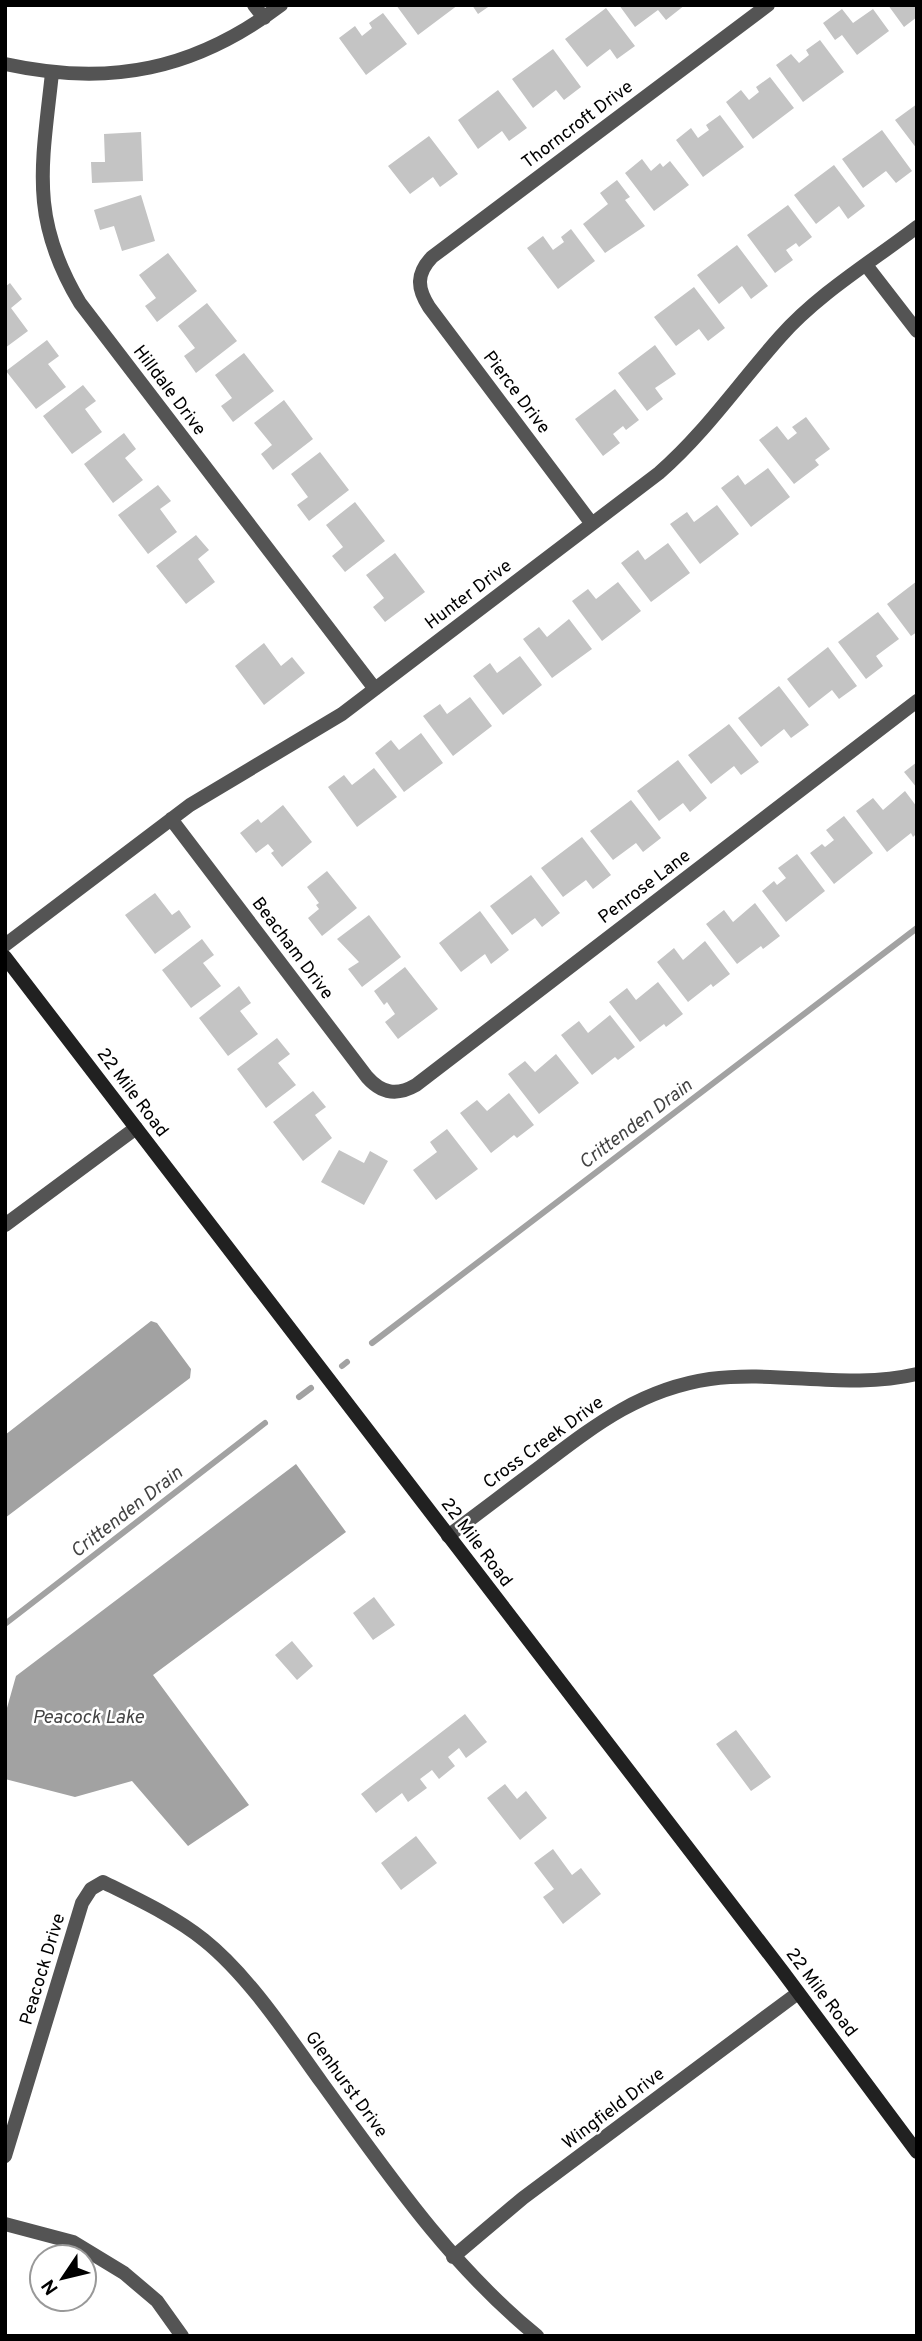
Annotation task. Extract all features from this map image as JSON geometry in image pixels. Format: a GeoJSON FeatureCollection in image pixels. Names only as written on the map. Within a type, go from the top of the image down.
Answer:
{"type":"FeatureCollection","features":[{"type":"Feature","properties":{"kind":"street"},"geometry":{"type":"LineString","coordinates":[[254,5],[264,18]]}},
{"type":"Feature","properties":{"kind":"street"},"geometry":{"type":"LineString","coordinates":[[5,64],[78,75],[115,74],[176,61],[229,39],[281,5]]}},
{"type":"Feature","properties":{"kind":"street","name":"Thorncroft Drive"},"geometry":{"type":"LineString","coordinates":[[418,280],[424,266],[432,257],[768,5]]}},
{"type":"Feature","properties":{"kind":"street","name":"Hilldale Drive"},"geometry":{"type":"LineString","coordinates":[[52,73],[42,164],[42,194],[46,223],[65,277],[80,303],[375,689]]}},
{"type":"Feature","properties":{"kind":"street","name":"Hunter Drive"},"geometry":{"type":"LineString","coordinates":[[5,945],[171,819],[223,784],[331,720],[375,689],[592,524],[683,452],[797,319],[917,227]]}},
{"type":"Feature","properties":{"kind":"street"},"geometry":{"type":"LineString","coordinates":[[866,265],[917,331]]}},
{"type":"Feature","properties":{"kind":"street","name":"Pierce Drive"},"geometry":{"type":"LineString","coordinates":[[418,280],[421,295],[429,307],[592,524]]}},
{"type":"Feature","properties":{"kind":"street","name":"Penrose Lane"},"geometry":{"type":"LineString","coordinates":[[391,1093],[407,1090],[416,1084],[917,701]]}},
{"type":"Feature","properties":{"kind":"street","name":"Beacham Drive"},"geometry":{"type":"LineString","coordinates":[[171,819],[367,1077],[376,1087],[391,1093]]}},
{"type":"Feature","properties":{"kind":"street","name":"22 Mile Road"},"geometry":{"type":"LineString","coordinates":[[5,957],[917,2152]]}},
{"type":"Feature","properties":{"kind":"street"},"geometry":{"type":"LineString","coordinates":[[5,1225],[136,1128]]}},
{"type":"Feature","properties":{"kind":"street","name":"Cross Creek Drive"},"geometry":{"type":"LineString","coordinates":[[448,1536],[595,1425],[621,1408],[650,1395],[710,1379],[777,1377],[867,1382],[917,1374]]}},
{"type":"Feature","properties":{"kind":"street","name":"Peacock Drive"},"geometry":{"type":"LineString","coordinates":[[5,2157],[82,1903],[91,1889],[103,1881]]}},
{"type":"Feature","properties":{"kind":"street","name":"Glenhurst Drive"},"geometry":{"type":"LineString","coordinates":[[103,1881],[149,1905],[203,1940],[233,1967],[290,2038],[385,2170],[453,2256],[502,2307],[537,2336]]}},
{"type":"Feature","properties":{"kind":"street","name":"Wingfield Drive"},"geometry":{"type":"LineString","coordinates":[[453,2256],[523,2198],[798,1993]]}},
{"type":"Feature","properties":{"kind":"street"},"geometry":{"type":"LineString","coordinates":[[5,2224],[73,2242],[124,2273],[157,2301],[182,2336]]}},
{"type":"Feature","properties":{"kind":"water"},"geometry":{"type":"Polygon","coordinates":[[[151,1321],[157,1323],[191,1369],[190,1378],[5,1518],[5,1435],[151,1321]]]}},
{"type":"Feature","properties":{"kind":"water","name":"Peacock Lake"},"geometry":{"type":"Polygon","coordinates":[[[296,1464],[346,1532],[153,1675],[249,1805],[188,1846],[132,1781],[75,1797],[5,1779],[5,1715],[16,1676],[296,1464]]]}},
{"type":"Feature","properties":{"kind":"building"},"geometry":{"type":"Polygon","coordinates":[[[396,5],[458,5],[418,35],[396,5]]]}},
{"type":"Feature","properties":{"kind":"building"},"geometry":{"type":"Polygon","coordinates":[[[472,5],[491,5],[478,14],[472,5]]]}},
{"type":"Feature","properties":{"kind":"building"},"geometry":{"type":"Polygon","coordinates":[[[619,5],[685,5],[666,20],[658,10],[635,27],[619,5]]]}},
{"type":"Feature","properties":{"kind":"building"},"geometry":{"type":"Polygon","coordinates":[[[888,5],[917,5],[917,17],[904,27],[888,5]]]}},
{"type":"Feature","properties":{"kind":"building"},"geometry":{"type":"Polygon","coordinates":[[[606,8],[635,46],[617,59],[610,49],[587,67],[565,39],[606,8]]]}},
{"type":"Feature","properties":{"kind":"building"},"geometry":{"type":"Polygon","coordinates":[[[842,9],[853,23],[873,9],[889,31],[857,55],[842,35],[835,40],[823,23],[842,9]]]}},
{"type":"Feature","properties":{"kind":"building"},"geometry":{"type":"Polygon","coordinates":[[[383,13],[407,44],[366,75],[339,38],[355,26],[362,36],[372,28],[369,23],[383,13]]]}},
{"type":"Feature","properties":{"kind":"building"},"geometry":{"type":"Polygon","coordinates":[[[820,40],[844,72],[803,102],[776,65],[791,54],[799,63],[809,55],[806,50],[820,40]]]}},
{"type":"Feature","properties":{"kind":"building"},"geometry":{"type":"Polygon","coordinates":[[[553,49],[581,87],[564,100],[556,90],[533,108],[512,79],[553,49]]]}},
{"type":"Feature","properties":{"kind":"building"},"geometry":{"type":"Polygon","coordinates":[[[770,77],[794,108],[753,139],[726,102],[741,90],[749,100],[759,92],[756,87],[770,77]]]}},
{"type":"Feature","properties":{"kind":"building"},"geometry":{"type":"Polygon","coordinates":[[[498,90],[527,128],[509,141],[502,131],[478,149],[458,120],[498,90]]]}},
{"type":"Feature","properties":{"kind":"building"},"geometry":{"type":"Polygon","coordinates":[[[917,104],[917,149],[895,120],[917,104]]]}},
{"type":"Feature","properties":{"kind":"building"},"geometry":{"type":"Polygon","coordinates":[[[720,115],[744,147],[703,177],[676,140],[691,128],[698,138],[709,130],[706,125],[720,115]]]}},
{"type":"Feature","properties":{"kind":"building"},"geometry":{"type":"Polygon","coordinates":[[[882,130],[912,171],[896,183],[886,171],[863,188],[842,159],[882,130]]]}},
{"type":"Feature","properties":{"kind":"building"},"geometry":{"type":"Polygon","coordinates":[[[141,132],[143,181],[92,183],[91,162],[105,162],[104,134],[141,132]]]}},
{"type":"Feature","properties":{"kind":"building"},"geometry":{"type":"Polygon","coordinates":[[[429,136],[458,174],[440,187],[433,177],[410,194],[388,166],[429,136]]]}},
{"type":"Feature","properties":{"kind":"building"},"geometry":{"type":"Polygon","coordinates":[[[642,159],[651,171],[660,163],[663,167],[670,161],[689,185],[654,211],[625,173],[642,159]]]}},
{"type":"Feature","properties":{"kind":"building"},"geometry":{"type":"Polygon","coordinates":[[[834,165],[865,206],[848,219],[839,206],[816,224],[794,195],[834,165]]]}},
{"type":"Feature","properties":{"kind":"building"},"geometry":{"type":"Polygon","coordinates":[[[617,180],[630,197],[625,200],[645,226],[605,253],[583,224],[608,204],[600,193],[617,180]]]}},
{"type":"Feature","properties":{"kind":"building"},"geometry":{"type":"Polygon","coordinates":[[[141,195],[155,241],[122,251],[114,226],[100,230],[94,210],[141,195]]]}},
{"type":"Feature","properties":{"kind":"building"},"geometry":{"type":"Polygon","coordinates":[[[788,205],[812,237],[799,247],[796,243],[786,250],[793,260],[775,273],[747,235],[788,205]]]}},
{"type":"Feature","properties":{"kind":"building"},"geometry":{"type":"Polygon","coordinates":[[[571,229],[595,261],[558,289],[527,248],[543,236],[553,250],[564,242],[561,237],[571,229]]]}},
{"type":"Feature","properties":{"kind":"building"},"geometry":{"type":"Polygon","coordinates":[[[737,245],[768,286],[751,299],[742,286],[719,304],[697,275],[737,245]]]}},
{"type":"Feature","properties":{"kind":"building"},"geometry":{"type":"Polygon","coordinates":[[[168,253],[197,291],[157,322],[145,306],[156,298],[139,275],[168,253]]]}},
{"type":"Feature","properties":{"kind":"building"},"geometry":{"type":"Polygon","coordinates":[[[10,283],[22,299],[11,308],[28,331],[5,348],[5,287],[10,283]]]}},
{"type":"Feature","properties":{"kind":"building"},"geometry":{"type":"Polygon","coordinates":[[[694,287],[725,328],[708,341],[699,329],[676,346],[654,317],[694,287]]]}},
{"type":"Feature","properties":{"kind":"building"},"geometry":{"type":"Polygon","coordinates":[[[207,303],[237,341],[196,373],[184,356],[195,348],[178,326],[207,303]]]}},
{"type":"Feature","properties":{"kind":"building"},"geometry":{"type":"Polygon","coordinates":[[[47,340],[59,356],[48,364],[66,387],[36,409],[6,371],[47,340]]]}},
{"type":"Feature","properties":{"kind":"building"},"geometry":{"type":"Polygon","coordinates":[[[655,345],[676,374],[655,388],[663,399],[647,411],[618,373],[655,345]]]}},
{"type":"Feature","properties":{"kind":"building"},"geometry":{"type":"Polygon","coordinates":[[[244,353],[274,391],[233,422],[221,406],[232,398],[215,375],[244,353]]]}},
{"type":"Feature","properties":{"kind":"building"},"geometry":{"type":"Polygon","coordinates":[[[83,385],[96,401],[85,409],[102,432],[72,454],[43,416],[83,385]]]}},
{"type":"Feature","properties":{"kind":"building"},"geometry":{"type":"Polygon","coordinates":[[[615,389],[639,420],[626,430],[623,426],[613,434],[620,443],[603,456],[575,419],[615,389]]]}},
{"type":"Feature","properties":{"kind":"building"},"geometry":{"type":"Polygon","coordinates":[[[284,400],[313,439],[273,470],[261,454],[272,445],[254,423],[284,400]]]}},
{"type":"Feature","properties":{"kind":"building"},"geometry":{"type":"Polygon","coordinates":[[[806,417],[830,449],[815,460],[819,465],[794,484],[759,440],[777,426],[788,440],[797,433],[792,427],[806,417]]]}},
{"type":"Feature","properties":{"kind":"building"},"geometry":{"type":"Polygon","coordinates":[[[124,433],[136,449],[125,458],[143,480],[113,503],[84,464],[124,433]]]}},
{"type":"Feature","properties":{"kind":"building"},"geometry":{"type":"Polygon","coordinates":[[[320,452],[349,490],[309,521],[297,505],[308,497],[291,474],[320,452]]]}},
{"type":"Feature","properties":{"kind":"building"},"geometry":{"type":"Polygon","coordinates":[[[768,468],[790,497],[751,527],[721,488],[738,475],[745,485],[768,468]]]}},
{"type":"Feature","properties":{"kind":"building"},"geometry":{"type":"Polygon","coordinates":[[[158,485],[171,501],[160,509],[177,532],[148,554],[118,515],[158,485]]]}},
{"type":"Feature","properties":{"kind":"building"},"geometry":{"type":"Polygon","coordinates":[[[355,502],[385,541],[345,572],[332,556],[343,547],[326,525],[355,502]]]}},
{"type":"Feature","properties":{"kind":"building"},"geometry":{"type":"Polygon","coordinates":[[[717,505],[739,534],[700,564],[670,524],[687,512],[694,522],[717,505]]]}},
{"type":"Feature","properties":{"kind":"building"},"geometry":{"type":"Polygon","coordinates":[[[196,535],[209,550],[198,559],[215,582],[186,604],[156,566],[196,535]]]}},
{"type":"Feature","properties":{"kind":"building"},"geometry":{"type":"Polygon","coordinates":[[[668,543],[690,573],[651,602],[621,563],[638,550],[645,560],[668,543]]]}},
{"type":"Feature","properties":{"kind":"building"},"geometry":{"type":"Polygon","coordinates":[[[395,553],[425,592],[385,622],[373,607],[384,598],[366,575],[395,553]]]}},
{"type":"Feature","properties":{"kind":"building"},"geometry":{"type":"Polygon","coordinates":[[[917,581],[917,632],[911,636],[887,604],[917,581]]]}},
{"type":"Feature","properties":{"kind":"building"},"geometry":{"type":"Polygon","coordinates":[[[618,582],[641,611],[602,641],[572,601],[588,589],[596,599],[618,582]]]}},
{"type":"Feature","properties":{"kind":"building"},"geometry":{"type":"Polygon","coordinates":[[[878,612],[899,639],[876,656],[883,666],[866,679],[838,642],[878,612]]]}},
{"type":"Feature","properties":{"kind":"building"},"geometry":{"type":"Polygon","coordinates":[[[569,619],[592,649],[552,678],[523,639],[539,627],[547,637],[569,619]]]}},
{"type":"Feature","properties":{"kind":"building"},"geometry":{"type":"Polygon","coordinates":[[[264,643],[281,666],[292,657],[305,673],[264,705],[235,666],[264,643]]]}},
{"type":"Feature","properties":{"kind":"building"},"geometry":{"type":"Polygon","coordinates":[[[828,647],[857,686],[839,699],[832,690],[809,708],[787,679],[828,647]]]}},
{"type":"Feature","properties":{"kind":"building"},"geometry":{"type":"Polygon","coordinates":[[[520,656],[542,685],[503,715],[473,676],[490,663],[497,673],[520,656]]]}},
{"type":"Feature","properties":{"kind":"building"},"geometry":{"type":"Polygon","coordinates":[[[779,686],[809,725],[791,738],[784,729],[761,747],[738,718],[779,686]]]}},
{"type":"Feature","properties":{"kind":"building"},"geometry":{"type":"Polygon","coordinates":[[[470,697],[492,726],[453,756],[423,716],[440,704],[447,714],[470,697]]]}},
{"type":"Feature","properties":{"kind":"building"},"geometry":{"type":"Polygon","coordinates":[[[729,724],[759,762],[741,775],[734,766],[711,784],[688,755],[729,724]]]}},
{"type":"Feature","properties":{"kind":"building"},"geometry":{"type":"Polygon","coordinates":[[[421,733],[443,763],[404,792],[375,753],[391,740],[399,750],[421,733]]]}},
{"type":"Feature","properties":{"kind":"building"},"geometry":{"type":"Polygon","coordinates":[[[678,760],[707,798],[690,812],[683,803],[659,821],[637,791],[678,760]]]}},
{"type":"Feature","properties":{"kind":"building"},"geometry":{"type":"Polygon","coordinates":[[[917,762],[917,788],[904,772],[917,762]]]}},
{"type":"Feature","properties":{"kind":"building"},"geometry":{"type":"Polygon","coordinates":[[[374,768],[397,797],[357,827],[328,787],[344,775],[352,785],[374,768]]]}},
{"type":"Feature","properties":{"kind":"building"},"geometry":{"type":"Polygon","coordinates":[[[905,791],[917,807],[917,833],[913,837],[911,833],[887,852],[856,811],[873,798],[883,810],[905,791]]]}},
{"type":"Feature","properties":{"kind":"building"},"geometry":{"type":"Polygon","coordinates":[[[631,800],[661,838],[643,852],[636,843],[613,860],[590,831],[631,800]]]}},
{"type":"Feature","properties":{"kind":"building"},"geometry":{"type":"Polygon","coordinates":[[[283,805],[312,842],[282,867],[271,853],[274,851],[268,844],[256,853],[240,833],[258,819],[261,823],[283,805]]]}},
{"type":"Feature","properties":{"kind":"building"},"geometry":{"type":"Polygon","coordinates":[[[844,816],[873,853],[834,884],[810,853],[822,844],[825,847],[834,840],[826,830],[844,816]]]}},
{"type":"Feature","properties":{"kind":"building"},"geometry":{"type":"Polygon","coordinates":[[[582,837],[611,875],[593,889],[586,880],[563,897],[541,868],[582,837]]]}},
{"type":"Feature","properties":{"kind":"building"},"geometry":{"type":"Polygon","coordinates":[[[797,854],[825,891],[786,922],[762,891],[774,881],[777,885],[786,878],[778,868],[797,854]]]}},
{"type":"Feature","properties":{"kind":"building"},"geometry":{"type":"Polygon","coordinates":[[[327,871],[357,908],[322,936],[308,918],[319,909],[316,905],[319,903],[307,887],[327,871]]]}},
{"type":"Feature","properties":{"kind":"building"},"geometry":{"type":"Polygon","coordinates":[[[531,875],[560,913],[542,927],[535,918],[512,935],[490,906],[531,875]]]}},
{"type":"Feature","properties":{"kind":"building"},"geometry":{"type":"Polygon","coordinates":[[[155,893],[172,915],[179,910],[191,927],[155,954],[125,915],[155,893]]]}},
{"type":"Feature","properties":{"kind":"building"},"geometry":{"type":"Polygon","coordinates":[[[755,903],[780,936],[737,964],[706,924],[724,910],[733,922],[755,903]]]}},
{"type":"Feature","properties":{"kind":"building"},"geometry":{"type":"Polygon","coordinates":[[[480,911],[509,950],[491,964],[485,954],[461,972],[439,943],[480,911]]]}},
{"type":"Feature","properties":{"kind":"building"},"geometry":{"type":"Polygon","coordinates":[[[369,915],[401,957],[362,987],[348,969],[359,962],[337,939],[369,915]]]}},
{"type":"Feature","properties":{"kind":"building"},"geometry":{"type":"Polygon","coordinates":[[[202,939],[214,955],[203,963],[221,986],[191,1008],[162,970],[202,939]]]}},
{"type":"Feature","properties":{"kind":"building"},"geometry":{"type":"Polygon","coordinates":[[[705,941],[730,974],[713,987],[711,984],[688,1002],[657,962],[674,948],[683,960],[705,941]]]}},
{"type":"Feature","properties":{"kind":"building"},"geometry":{"type":"Polygon","coordinates":[[[405,967],[438,1009],[398,1039],[385,1022],[395,1014],[387,1002],[384,1005],[374,991],[405,967]]]}},
{"type":"Feature","properties":{"kind":"building"},"geometry":{"type":"Polygon","coordinates":[[[658,982],[683,1014],[640,1042],[609,1002],[627,988],[636,1000],[658,982]]]}},
{"type":"Feature","properties":{"kind":"building"},"geometry":{"type":"Polygon","coordinates":[[[239,986],[251,1003],[240,1011],[258,1034],[228,1056],[199,1018],[239,986]]]}},
{"type":"Feature","properties":{"kind":"building"},"geometry":{"type":"Polygon","coordinates":[[[610,1015],[635,1047],[618,1060],[615,1057],[592,1075],[561,1035],[579,1021],[588,1033],[610,1015]]]}},
{"type":"Feature","properties":{"kind":"building"},"geometry":{"type":"Polygon","coordinates":[[[277,1038],[290,1054],[278,1063],[296,1085],[266,1108],[237,1069],[277,1038]]]}},
{"type":"Feature","properties":{"kind":"building"},"geometry":{"type":"Polygon","coordinates":[[[556,1054],[579,1083],[539,1114],[508,1074],[525,1061],[535,1072],[556,1054]]]}},
{"type":"Feature","properties":{"kind":"building"},"geometry":{"type":"Polygon","coordinates":[[[313,1091],[326,1107],[315,1115],[332,1138],[303,1161],[273,1122],[313,1091]]]}},
{"type":"Feature","properties":{"kind":"building"},"geometry":{"type":"Polygon","coordinates":[[[509,1093],[534,1125],[517,1138],[514,1135],[491,1153],[460,1113],[477,1100],[487,1111],[509,1093]]]}},
{"type":"Feature","properties":{"kind":"building"},"geometry":{"type":"Polygon","coordinates":[[[447,1129],[478,1169],[436,1200],[413,1170],[437,1152],[430,1142],[447,1129]]]}},
{"type":"Feature","properties":{"kind":"building"},"geometry":{"type":"Polygon","coordinates":[[[339,1150],[364,1163],[370,1151],[388,1161],[364,1205],[321,1182],[339,1150]]]}},
{"type":"Feature","properties":{"kind":"building"},"geometry":{"type":"Polygon","coordinates":[[[374,1597],[395,1625],[373,1640],[353,1613],[374,1597]]]}},
{"type":"Feature","properties":{"kind":"building"},"geometry":{"type":"Polygon","coordinates":[[[292,1641],[313,1666],[297,1680],[275,1655],[292,1641]]]}},
{"type":"Feature","properties":{"kind":"building"},"geometry":{"type":"Polygon","coordinates":[[[465,1714],[487,1742],[466,1758],[459,1748],[448,1757],[455,1766],[439,1779],[432,1770],[420,1779],[427,1788],[408,1802],[402,1793],[376,1813],[361,1794],[465,1714]]]}},
{"type":"Feature","properties":{"kind":"building"},"geometry":{"type":"Polygon","coordinates":[[[736,1730],[771,1777],[751,1791],[716,1744],[736,1730]]]}},
{"type":"Feature","properties":{"kind":"building"},"geometry":{"type":"Polygon","coordinates":[[[505,1784],[517,1799],[526,1791],[547,1818],[520,1840],[487,1798],[505,1784]]]}},
{"type":"Feature","properties":{"kind":"building"},"geometry":{"type":"Polygon","coordinates":[[[416,1836],[437,1863],[401,1890],[381,1863],[416,1836]]]}},
{"type":"Feature","properties":{"kind":"building"},"geometry":{"type":"Polygon","coordinates":[[[553,1849],[572,1875],[581,1868],[601,1894],[563,1924],[543,1897],[554,1889],[534,1863],[553,1849]]]}},
{"type":"Feature","properties":{"kind":"waterway","name":"Crittenden Drain"},"geometry":{"type":"LineString","coordinates":[[372,1343],[917,928]]}},
{"type":"Feature","properties":{"kind":"waterway","name":"Crittenden Drain"},"geometry":{"type":"LineString","coordinates":[[342,1366],[347,1362]]}},
{"type":"Feature","properties":{"kind":"waterway","name":"Crittenden Drain"},"geometry":{"type":"LineString","coordinates":[[299,1397],[311,1388]]}},
{"type":"Feature","properties":{"kind":"waterway","name":"Crittenden Drain"},"geometry":{"type":"LineString","coordinates":[[5,1624],[265,1423]]}}]}
